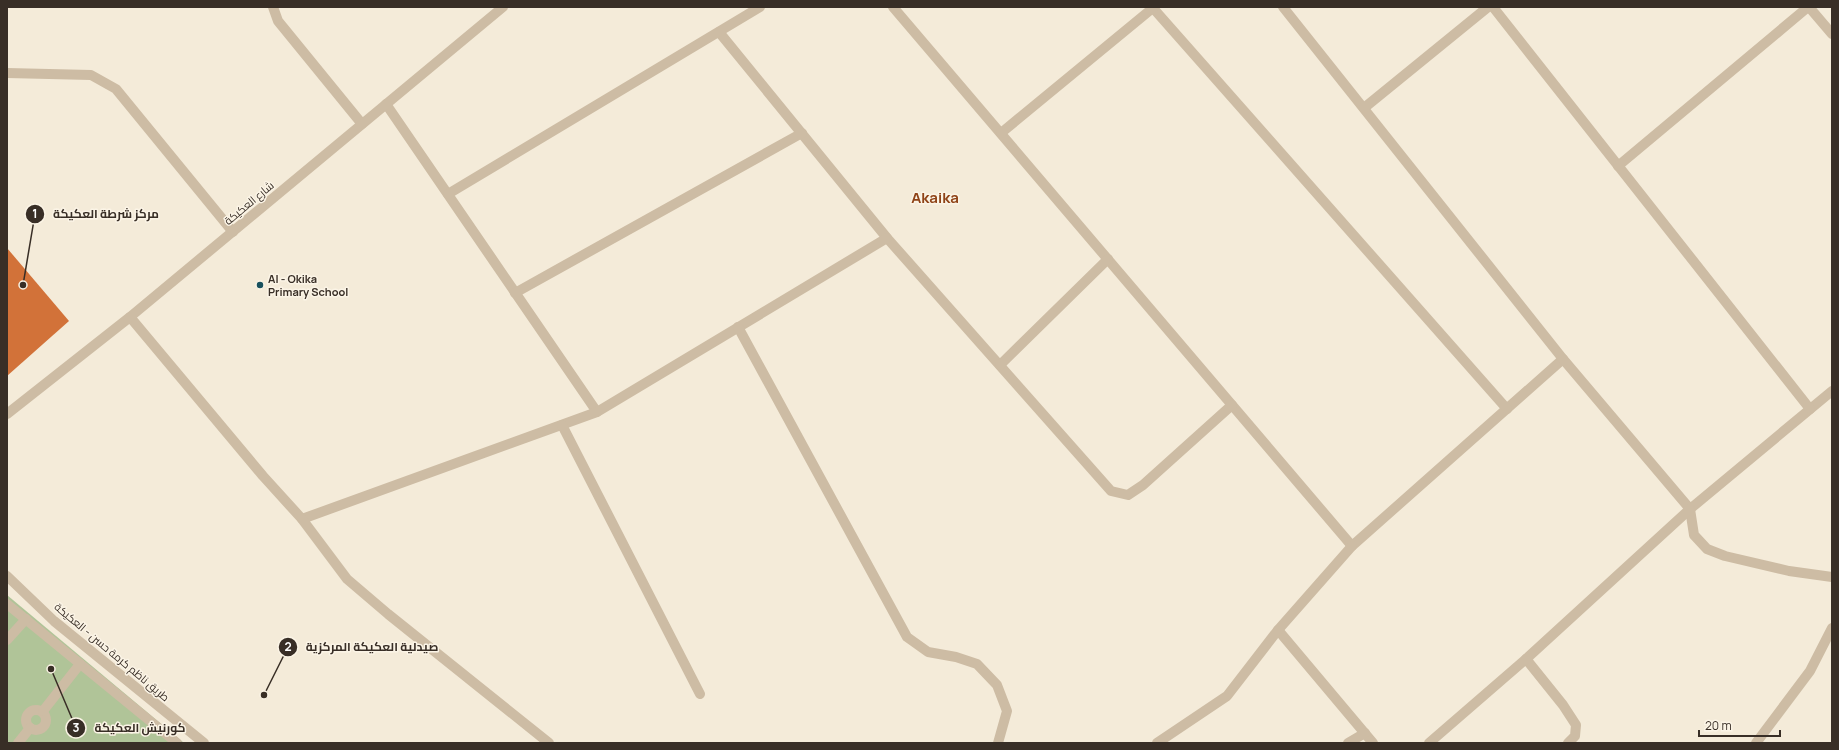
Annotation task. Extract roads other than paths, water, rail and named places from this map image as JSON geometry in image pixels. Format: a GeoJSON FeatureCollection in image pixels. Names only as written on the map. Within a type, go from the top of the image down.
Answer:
{"type":"FeatureCollection","features":[{"type":"Feature","properties":{"kind":"street"},"geometry":{"type":"LineString","coordinates":[[273,7],[278,21],[362,124]]}},
{"type":"Feature","properties":{"kind":"street","name":"شارع العكيكة"},"geometry":{"type":"LineString","coordinates":[[7,414],[130,317],[503,7]]}},
{"type":"Feature","properties":{"kind":"street"},"geometry":{"type":"LineString","coordinates":[[448,194],[760,7]]}},
{"type":"Feature","properties":{"kind":"street"},"geometry":{"type":"LineString","coordinates":[[893,7],[1352,546]]}},
{"type":"Feature","properties":{"kind":"street"},"geometry":{"type":"LineString","coordinates":[[1284,7],[1563,359],[1690,509],[1694,535],[1706,549],[1725,556],[1768,566],[1832,577]]}},
{"type":"Feature","properties":{"kind":"street"},"geometry":{"type":"LineString","coordinates":[[1364,108],[1488,7]]}},
{"type":"Feature","properties":{"kind":"street"},"geometry":{"type":"LineString","coordinates":[[1493,7],[1810,409]]}},
{"type":"Feature","properties":{"kind":"street"},"geometry":{"type":"LineString","coordinates":[[1618,166],[1809,7],[1832,34]]}},
{"type":"Feature","properties":{"kind":"street"},"geometry":{"type":"LineString","coordinates":[[1001,133],[1153,8],[1507,409]]}},
{"type":"Feature","properties":{"kind":"street"},"geometry":{"type":"LineString","coordinates":[[719,32],[887,238],[1111,491],[1128,495],[1143,485],[1232,406]]}},
{"type":"Feature","properties":{"kind":"street"},"geometry":{"type":"LineString","coordinates":[[7,73],[91,75],[116,89],[233,232]]}},
{"type":"Feature","properties":{"kind":"street"},"geometry":{"type":"LineString","coordinates":[[386,104],[597,412]]}},
{"type":"Feature","properties":{"kind":"street"},"geometry":{"type":"LineString","coordinates":[[515,293],[802,133]]}},
{"type":"Feature","properties":{"kind":"street"},"geometry":{"type":"LineString","coordinates":[[302,519],[597,412],[887,238]]}},
{"type":"Feature","properties":{"kind":"street"},"geometry":{"type":"LineString","coordinates":[[1000,365],[1108,259]]}},
{"type":"Feature","properties":{"kind":"street"},"geometry":{"type":"LineString","coordinates":[[130,317],[263,476],[302,519],[348,579],[388,614],[549,743]]}},
{"type":"Feature","properties":{"kind":"street"},"geometry":{"type":"LineString","coordinates":[[738,327],[907,637],[928,652],[956,657],[977,664],[997,685],[1007,712],[998,743]]}},
{"type":"Feature","properties":{"kind":"street"},"geometry":{"type":"LineString","coordinates":[[1157,743],[1227,696],[1278,630],[1352,546],[1563,359]]}},
{"type":"Feature","properties":{"kind":"street"},"geometry":{"type":"LineString","coordinates":[[1429,743],[1526,659],[1690,509],[1832,391]]}},
{"type":"Feature","properties":{"kind":"street"},"geometry":{"type":"LineString","coordinates":[[562,425],[700,694]]}},
{"type":"Feature","properties":{"kind":"street","name":"طريق ناظم كرمة حسن - العكيكة"},"geometry":{"type":"LineString","coordinates":[[7,576],[54,620],[204,743]]}},
{"type":"Feature","properties":{"kind":"street"},"geometry":{"type":"LineString","coordinates":[[7,604],[177,743]]}},
{"type":"Feature","properties":{"kind":"street"},"geometry":{"type":"LineString","coordinates":[[7,640],[26,619]]}},
{"type":"Feature","properties":{"kind":"street"},"geometry":{"type":"LineString","coordinates":[[1756,743],[1810,671],[1832,628]]}},
{"type":"Feature","properties":{"kind":"street"},"geometry":{"type":"LineString","coordinates":[[1278,630],[1373,743]]}},
{"type":"Feature","properties":{"kind":"street"},"geometry":{"type":"LineString","coordinates":[[1526,659],[1563,705],[1576,725],[1576,736],[1568,743]]}},
{"type":"Feature","properties":{"kind":"street"},"geometry":{"type":"LineString","coordinates":[[43,711],[80,664]]}},
{"type":"Feature","properties":{"kind":"street"},"geometry":{"type":"LineString","coordinates":[[38,709],[43,711],[47,721],[44,726],[40,729],[30,728],[27,724],[26,718],[28,713],[38,709]]}},
{"type":"Feature","properties":{"kind":"street"},"geometry":{"type":"LineString","coordinates":[[18,743],[30,728]]}},
{"type":"Feature","properties":{"kind":"street"},"geometry":{"type":"LineString","coordinates":[[1348,743],[1365,733]]}},
{"type":"Feature","properties":{"kind":"place","name":"مركز شرطة العكيكة"},"geometry":{"type":"Point","coordinates":[23,285]}},
{"type":"Feature","properties":{"kind":"place","name":"Al - Okika Primary School"},"geometry":{"type":"Point","coordinates":[260,285]}},
{"type":"Feature","properties":{"kind":"place","name":"كورنيش العكيكة"},"geometry":{"type":"Point","coordinates":[51,669]}},
{"type":"Feature","properties":{"kind":"place","name":"صيدلية العكيكة المركزية"},"geometry":{"type":"Point","coordinates":[264,695]}},
{"type":"Feature","properties":{"kind":"district","name":"Akaika"},"geometry":{"type":"Point","coordinates":[935,198]}}]}
